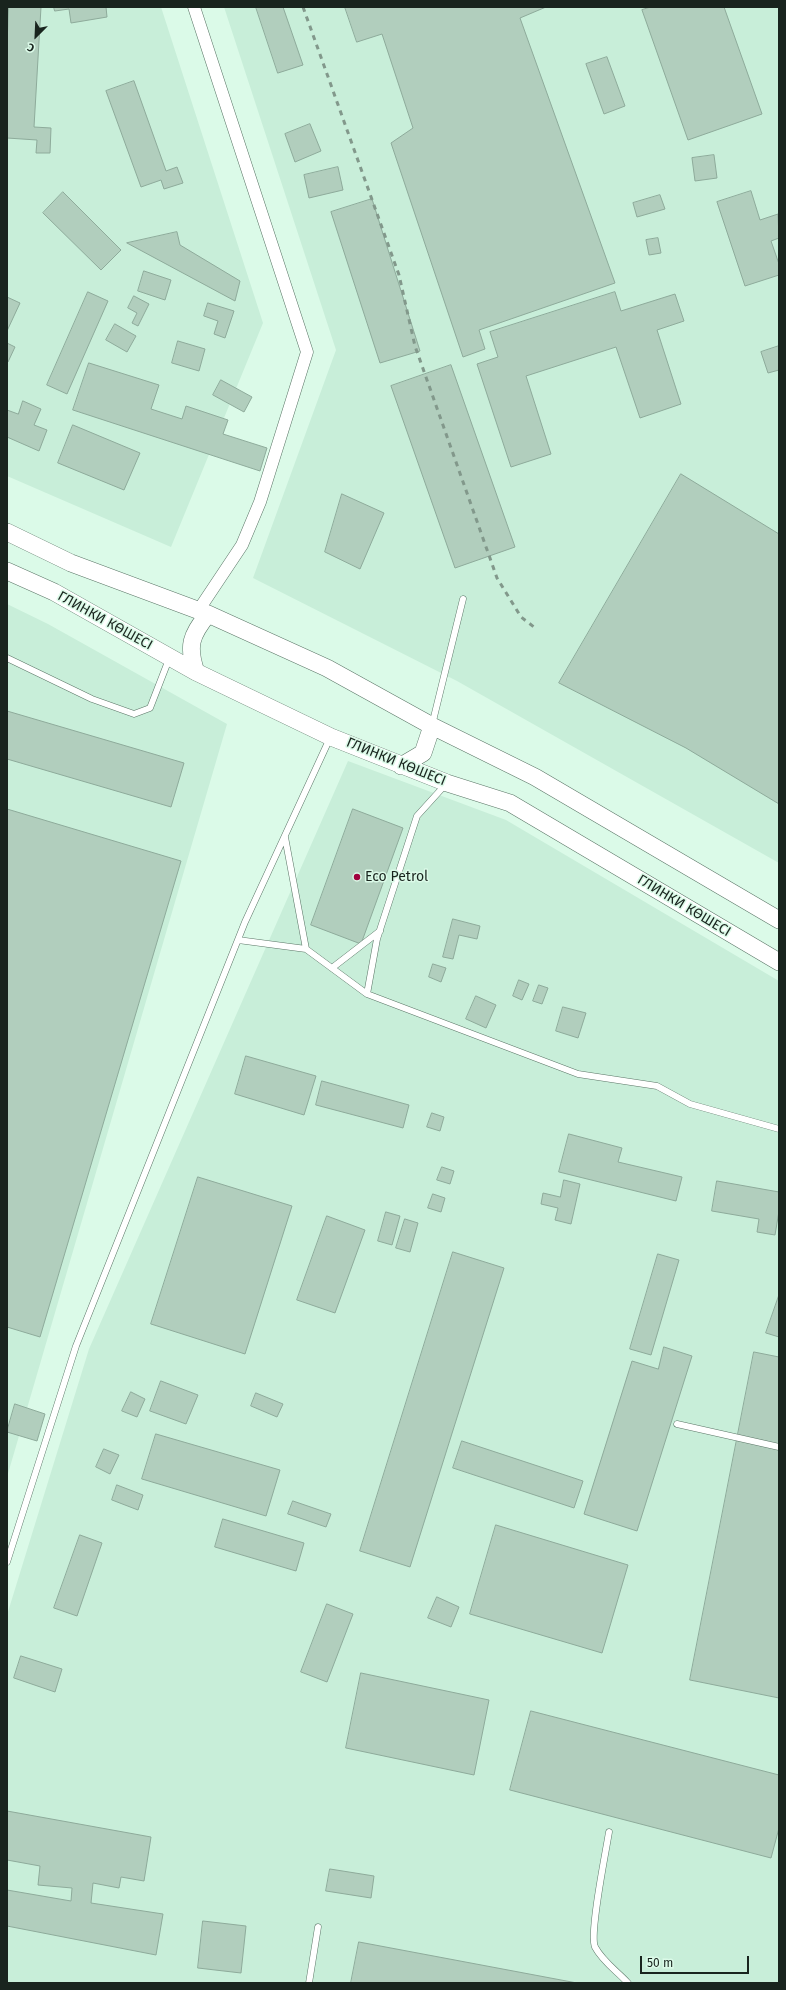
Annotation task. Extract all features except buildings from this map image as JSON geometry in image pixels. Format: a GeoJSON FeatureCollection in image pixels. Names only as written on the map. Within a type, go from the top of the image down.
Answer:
{"type":"FeatureCollection","features":[{"type":"Feature","properties":{"kind":"main road"},"geometry":{"type":"LineString","coordinates":[[7,532],[71,563],[203,612],[327,668],[432,726],[535,777],[779,920]]}},
{"type":"Feature","properties":{"kind":"main road","name":"ГЛИНКИ КӨШЕСІ"},"geometry":{"type":"LineString","coordinates":[[7,571],[54,592],[196,672],[331,737],[447,783],[510,803],[779,962]]}},
{"type":"Feature","properties":{"kind":"main road"},"geometry":{"type":"LineString","coordinates":[[196,672],[190,657],[191,641],[203,612]]}},
{"type":"Feature","properties":{"kind":"main road"},"geometry":{"type":"LineString","coordinates":[[402,766],[422,753],[432,726]]}},
{"type":"Feature","properties":{"kind":"street"},"geometry":{"type":"LineString","coordinates":[[194,7],[307,352],[260,502],[242,545],[203,612]]}},
{"type":"Feature","properties":{"kind":"lane"},"geometry":{"type":"LineString","coordinates":[[432,726],[463,598]]}},
{"type":"Feature","properties":{"kind":"lane"},"geometry":{"type":"LineString","coordinates":[[7,658],[92,699],[134,714],[150,708],[169,657]]}},
{"type":"Feature","properties":{"kind":"lane"},"geometry":{"type":"LineString","coordinates":[[7,1562],[76,1346],[238,940],[331,737]]}},
{"type":"Feature","properties":{"kind":"lane"},"geometry":{"type":"LineString","coordinates":[[367,994],[380,931],[417,816],[447,783]]}},
{"type":"Feature","properties":{"kind":"lane"},"geometry":{"type":"LineString","coordinates":[[285,836],[306,949]]}},
{"type":"Feature","properties":{"kind":"lane"},"geometry":{"type":"LineString","coordinates":[[332,968],[380,931]]}},
{"type":"Feature","properties":{"kind":"lane"},"geometry":{"type":"LineString","coordinates":[[238,940],[306,949],[367,994],[578,1074],[657,1086],[690,1104],[779,1129]]}},
{"type":"Feature","properties":{"kind":"lane"},"geometry":{"type":"LineString","coordinates":[[677,1424],[779,1447]]}},
{"type":"Feature","properties":{"kind":"lane"},"geometry":{"type":"LineString","coordinates":[[608,1832],[594,1928],[594,1945],[604,1960],[628,1983]]}},
{"type":"Feature","properties":{"kind":"lane"},"geometry":{"type":"LineString","coordinates":[[310,1983],[318,1927]]}},
{"type":"Feature","properties":{"kind":"shaded area"},"geometry":{"type":"Polygon","coordinates":[[[7,7],[161,7],[263,323],[171,547],[7,476],[7,7]]]}},
{"type":"Feature","properties":{"kind":"shaded area"},"geometry":{"type":"Polygon","coordinates":[[[224,7],[779,7],[779,863],[457,681],[253,578],[336,350],[224,7]]]}},
{"type":"Feature","properties":{"kind":"shaded area"},"geometry":{"type":"Polygon","coordinates":[[[7,604],[48,624],[227,724],[7,1477],[7,604]]]}},
{"type":"Feature","properties":{"kind":"shaded area"},"geometry":{"type":"Polygon","coordinates":[[[348,761],[506,820],[779,981],[779,1983],[7,1983],[7,1615],[89,1349],[348,761]]]}},
{"type":"Feature","properties":{"kind":"railway"},"geometry":{"type":"LineString","coordinates":[[303,7],[399,275],[415,346],[497,578],[521,617],[534,627]]}},
{"type":"Feature","properties":{"kind":"place","name":"Eco Petrol"},"geometry":{"type":"Point","coordinates":[357,877]}}]}
